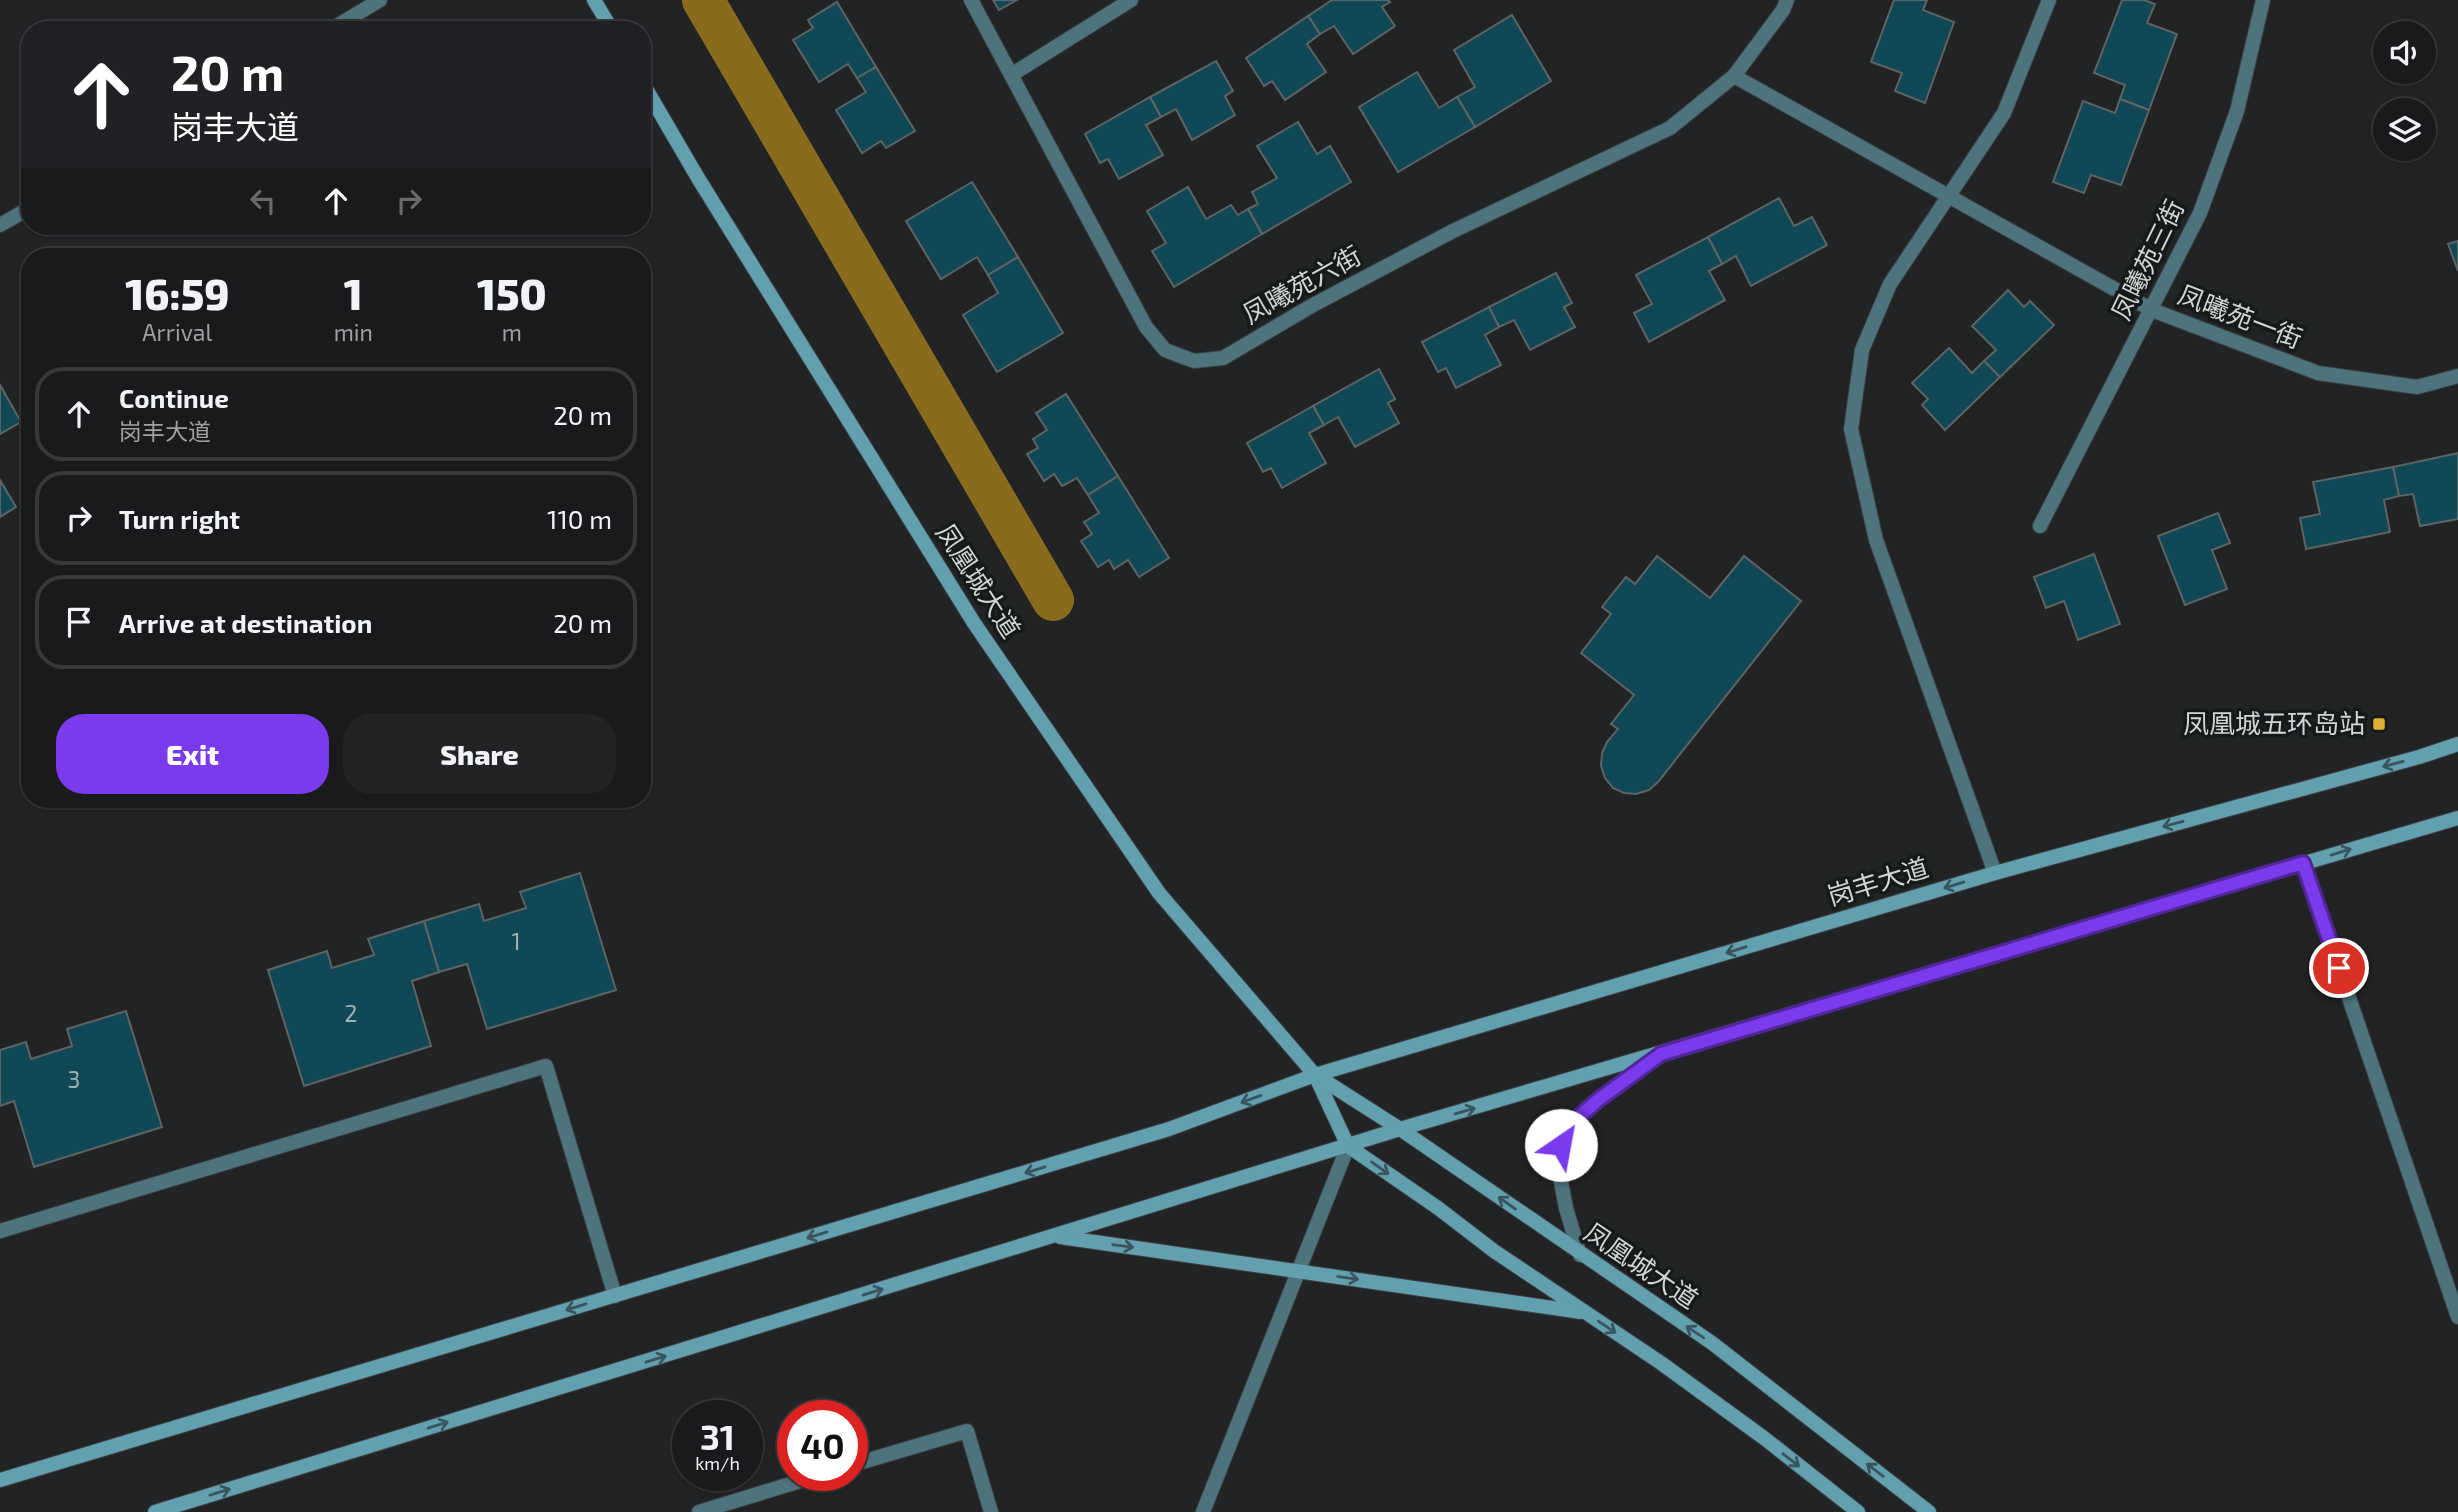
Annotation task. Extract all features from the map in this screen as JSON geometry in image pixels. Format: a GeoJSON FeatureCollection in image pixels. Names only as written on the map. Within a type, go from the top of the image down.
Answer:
{"type":"FeatureCollection","features":[{"type":"Feature","properties":{"kind":"main road"},"geometry":{"type":"LineString","coordinates":[[594,0],[607,21]]}},
{"type":"Feature","properties":{"kind":"main road","name":"凤凰城大道"},"geometry":{"type":"LineString","coordinates":[[651,97],[698,178],[974,623],[1159,893],[1315,1075],[1348,1146]]}},
{"type":"Feature","properties":{"kind":"main road","name":"岗丰大道"},"geometry":{"type":"LineString","coordinates":[[0,1480],[1169,1129],[1315,1075],[1995,873],[2406,761],[2458,744]]}},
{"type":"Feature","properties":{"kind":"main road"},"geometry":{"type":"LineString","coordinates":[[155,1512],[1400,1129],[2458,818]]}},
{"type":"Feature","properties":{"kind":"main road","name":"凤凰城大道"},"geometry":{"type":"LineString","coordinates":[[1315,1075],[1400,1129],[1712,1343],[1929,1512]]}},
{"type":"Feature","properties":{"kind":"main road"},"geometry":{"type":"LineString","coordinates":[[1348,1146],[1438,1208],[1494,1251],[1661,1363],[1764,1438],[1858,1512]]}},
{"type":"Feature","properties":{"kind":"main road"},"geometry":{"type":"LineString","coordinates":[[1056,1236],[1585,1312]]}},
{"type":"Feature","properties":{"kind":"street"},"geometry":{"type":"LineString","coordinates":[[345,21],[380,0]]}},
{"type":"Feature","properties":{"kind":"street","name":"凤曦苑六街"},"geometry":{"type":"LineString","coordinates":[[971,0],[1146,327],[1166,350],[1194,361],[1223,358],[1302,311],[1453,231],[1670,128],[1734,76],[1783,10],[1787,0]]}},
{"type":"Feature","properties":{"kind":"street"},"geometry":{"type":"LineString","coordinates":[[1011,75],[1131,0]]}},
{"type":"Feature","properties":{"kind":"street"},"geometry":{"type":"LineString","coordinates":[[1995,873],[1876,540],[1851,429],[1862,350],[1890,284],[2004,113],[2049,0]]}},
{"type":"Feature","properties":{"kind":"street","name":"凤曦苑三街"},"geometry":{"type":"LineString","coordinates":[[2040,526],[2200,213],[2232,123],[2263,0]]}},
{"type":"Feature","properties":{"kind":"street","name":"凤曦苑一街"},"geometry":{"type":"LineString","coordinates":[[1734,76],[2152,310],[2318,373],[2417,387],[2458,376]]}},
{"type":"Feature","properties":{"kind":"street"},"geometry":{"type":"LineString","coordinates":[[0,225],[21,213]]}},
{"type":"Feature","properties":{"kind":"street"},"geometry":{"type":"LineString","coordinates":[[2303,863],[2458,1317]]}},
{"type":"Feature","properties":{"kind":"street"},"geometry":{"type":"LineString","coordinates":[[1580,1255],[1566,1208],[1557,1161],[1565,1129],[1598,1100],[1661,1054]]}},
{"type":"Feature","properties":{"kind":"street"},"geometry":{"type":"LineString","coordinates":[[0,1231],[546,1066],[615,1296]]}},
{"type":"Feature","properties":{"kind":"street"},"geometry":{"type":"LineString","coordinates":[[1203,1512],[1348,1146]]}},
{"type":"Feature","properties":{"kind":"street"},"geometry":{"type":"LineString","coordinates":[[868,1460],[967,1431],[991,1512]]}},
{"type":"Feature","properties":{"kind":"street"},"geometry":{"type":"LineString","coordinates":[[699,1512],[777,1488]]}},
{"type":"Feature","properties":{"kind":"building"},"geometry":{"type":"Polygon","coordinates":[[[993,0],[1017,0],[999,10],[993,0]]]}},
{"type":"Feature","properties":{"kind":"building"},"geometry":{"type":"Polygon","coordinates":[[[1332,0],[1388,0],[1390,2],[1382,7],[1395,26],[1353,54],[1334,26],[1320,34],[1308,16],[1332,0]]]}},
{"type":"Feature","properties":{"kind":"building"},"geometry":{"type":"Polygon","coordinates":[[[1894,0],[1927,0],[1923,10],[1954,22],[1925,103],[1895,91],[1902,73],[1871,62],[1894,0]]]}},
{"type":"Feature","properties":{"kind":"building"},"geometry":{"type":"Polygon","coordinates":[[[2122,0],[2144,0],[2155,4],[2147,23],[2177,34],[2149,110],[2120,99],[2125,85],[2094,73],[2122,0]]]}},
{"type":"Feature","properties":{"kind":"building"},"geometry":{"type":"Polygon","coordinates":[[[837,2],[876,67],[857,78],[848,64],[819,82],[793,40],[813,28],[808,20],[837,2]]]}},
{"type":"Feature","properties":{"kind":"building"},"geometry":{"type":"Polygon","coordinates":[[[1512,15],[1551,81],[1475,127],[1457,97],[1475,87],[1454,50],[1512,15]]]}},
{"type":"Feature","properties":{"kind":"building"},"geometry":{"type":"Polygon","coordinates":[[[1308,16],[1320,34],[1307,44],[1326,72],[1285,100],[1272,81],[1264,86],[1246,58],[1308,16]]]}},
{"type":"Feature","properties":{"kind":"building"},"geometry":{"type":"Polygon","coordinates":[[[1216,61],[1233,91],[1225,96],[1235,115],[1192,140],[1176,109],[1161,117],[1150,97],[1216,61]]]}},
{"type":"Feature","properties":{"kind":"building"},"geometry":{"type":"Polygon","coordinates":[[[876,67],[915,131],[886,148],[881,141],[862,153],[836,110],[866,92],[857,78],[876,67]]]}},
{"type":"Feature","properties":{"kind":"building"},"geometry":{"type":"Polygon","coordinates":[[[1417,72],[1439,108],[1457,97],[1475,127],[1398,172],[1359,107],[1417,72]]]}},
{"type":"Feature","properties":{"kind":"building"},"geometry":{"type":"Polygon","coordinates":[[[1150,97],[1161,117],[1146,125],[1163,155],[1119,179],[1108,159],[1100,163],[1085,134],[1150,97]]]}},
{"type":"Feature","properties":{"kind":"building"},"geometry":{"type":"Polygon","coordinates":[[[2120,99],[2149,110],[2121,185],[2091,175],[2084,193],[2053,182],[2083,101],[2115,113],[2120,99]]]}},
{"type":"Feature","properties":{"kind":"building"},"geometry":{"type":"Polygon","coordinates":[[[1298,122],[1317,154],[1330,146],[1351,182],[1262,234],[1248,209],[1258,204],[1252,192],[1277,178],[1257,146],[1298,122]]]}},
{"type":"Feature","properties":{"kind":"building"},"geometry":{"type":"Polygon","coordinates":[[[972,182],[1018,257],[988,275],[977,257],[941,279],[906,221],[972,182]]]}},
{"type":"Feature","properties":{"kind":"building"},"geometry":{"type":"Polygon","coordinates":[[[1188,187],[1206,219],[1231,205],[1238,215],[1248,209],[1262,234],[1174,287],[1152,251],[1166,243],[1147,211],[1188,187]]]}},
{"type":"Feature","properties":{"kind":"building"},"geometry":{"type":"Polygon","coordinates":[[[1779,198],[1794,226],[1812,217],[1827,245],[1751,286],[1736,256],[1722,264],[1708,237],[1779,198]]]}},
{"type":"Feature","properties":{"kind":"building"},"geometry":{"type":"Polygon","coordinates":[[[1708,237],[1722,264],[1709,271],[1725,300],[1649,342],[1634,313],[1652,304],[1636,275],[1708,237]]]}},
{"type":"Feature","properties":{"kind":"building"},"geometry":{"type":"Polygon","coordinates":[[[2458,241],[2458,271],[2448,244],[2458,241]]]}},
{"type":"Feature","properties":{"kind":"building"},"geometry":{"type":"Polygon","coordinates":[[[1018,257],[1063,333],[997,372],[963,315],[998,293],[988,275],[1018,257]]]}},
{"type":"Feature","properties":{"kind":"building"},"geometry":{"type":"Polygon","coordinates":[[[1556,273],[1572,303],[1564,307],[1575,327],[1530,350],[1514,320],[1499,327],[1489,307],[1556,273]]]}},
{"type":"Feature","properties":{"kind":"building"},"geometry":{"type":"Polygon","coordinates":[[[2008,290],[2024,307],[2030,301],[2054,325],[2000,377],[1984,361],[1996,350],[1972,326],[2008,290]]]}},
{"type":"Feature","properties":{"kind":"building"},"geometry":{"type":"Polygon","coordinates":[[[1489,307],[1499,327],[1485,335],[1501,365],[1456,388],[1446,368],[1438,372],[1422,342],[1489,307]]]}},
{"type":"Feature","properties":{"kind":"building"},"geometry":{"type":"Polygon","coordinates":[[[1949,348],[1972,373],[1984,361],[2000,377],[1945,430],[1922,405],[1928,399],[1912,383],[1949,348]]]}},
{"type":"Feature","properties":{"kind":"building"},"geometry":{"type":"Polygon","coordinates":[[[1379,369],[1395,399],[1388,403],[1399,423],[1355,447],[1338,417],[1324,425],[1313,406],[1379,369]]]}},
{"type":"Feature","properties":{"kind":"building"},"geometry":{"type":"Polygon","coordinates":[[[0,385],[21,422],[0,434],[0,385]]]}},
{"type":"Feature","properties":{"kind":"building"},"geometry":{"type":"Polygon","coordinates":[[[1066,394],[1118,476],[1088,495],[1077,478],[1062,486],[1054,474],[1044,481],[1027,454],[1038,448],[1033,439],[1047,430],[1036,413],[1066,394]]]}},
{"type":"Feature","properties":{"kind":"building"},"geometry":{"type":"Polygon","coordinates":[[[1313,406],[1324,425],[1309,433],[1326,463],[1282,488],[1271,468],[1263,472],[1247,443],[1313,406]]]}},
{"type":"Feature","properties":{"kind":"building"},"geometry":{"type":"Polygon","coordinates":[[[2458,453],[2458,519],[2420,526],[2413,494],[2399,496],[2393,467],[2458,453]]]}},
{"type":"Feature","properties":{"kind":"building"},"geometry":{"type":"Polygon","coordinates":[[[2393,467],[2399,496],[2384,500],[2390,532],[2306,549],[2300,518],[2320,514],[2313,482],[2393,467]]]}},
{"type":"Feature","properties":{"kind":"building"},"geometry":{"type":"Polygon","coordinates":[[[1118,476],[1169,558],[1139,577],[1128,560],[1114,569],[1109,560],[1098,567],[1081,541],[1092,534],[1084,522],[1099,513],[1088,495],[1118,476]]]}},
{"type":"Feature","properties":{"kind":"building"},"geometry":{"type":"Polygon","coordinates":[[[0,480],[16,507],[0,517],[0,480]]]}},
{"type":"Feature","properties":{"kind":"building"},"geometry":{"type":"Polygon","coordinates":[[[2218,513],[2230,543],[2212,550],[2227,589],[2185,605],[2158,536],[2218,513]]]}},
{"type":"Feature","properties":{"kind":"building"},"geometry":{"type":"Polygon","coordinates":[[[2094,554],[2120,624],[2078,640],[2064,601],[2046,608],[2034,577],[2094,554]]]}},
{"type":"Feature","properties":{"kind":"building"},"geometry":{"type":"Polygon","coordinates":[[[1657,556],[1710,598],[1744,556],[1801,601],[1658,782],[1649,790],[1636,794],[1624,793],[1613,788],[1605,778],[1601,766],[1602,753],[1618,729],[1611,724],[1634,695],[1581,653],[1611,614],[1602,607],[1626,577],[1635,584],[1657,556]]]}},
{"type":"Feature","properties":{"kind":"building"},"geometry":{"type":"Polygon","coordinates":[[[580,873],[616,990],[487,1029],[467,964],[439,972],[424,921],[479,904],[484,921],[526,908],[520,892],[580,873]]]}},
{"type":"Feature","properties":{"kind":"building"},"geometry":{"type":"Polygon","coordinates":[[[424,921],[439,972],[412,981],[431,1046],[304,1086],[268,970],[327,951],[332,968],[374,955],[368,939],[424,921]]]}},
{"type":"Feature","properties":{"kind":"building"},"geometry":{"type":"Polygon","coordinates":[[[126,1011],[162,1127],[34,1167],[14,1101],[0,1106],[0,1050],[26,1042],[31,1059],[72,1046],[67,1029],[126,1011]]]}},
{"type":"Feature","properties":{"kind":"waterway"},"geometry":{"type":"LineString","coordinates":[[703,0],[1053,600]]}},
{"type":"Feature","properties":{"kind":"place","name":"凤凰城五环岛站"},"geometry":{"type":"Point","coordinates":[2379,724]}},
{"type":"Feature","properties":{"kind":"route"},"geometry":{"type":"LineString","coordinates":[[1561,1145],[1565,1129],[1598,1100],[1661,1054],[2303,863],[2339,968]]}}]}
